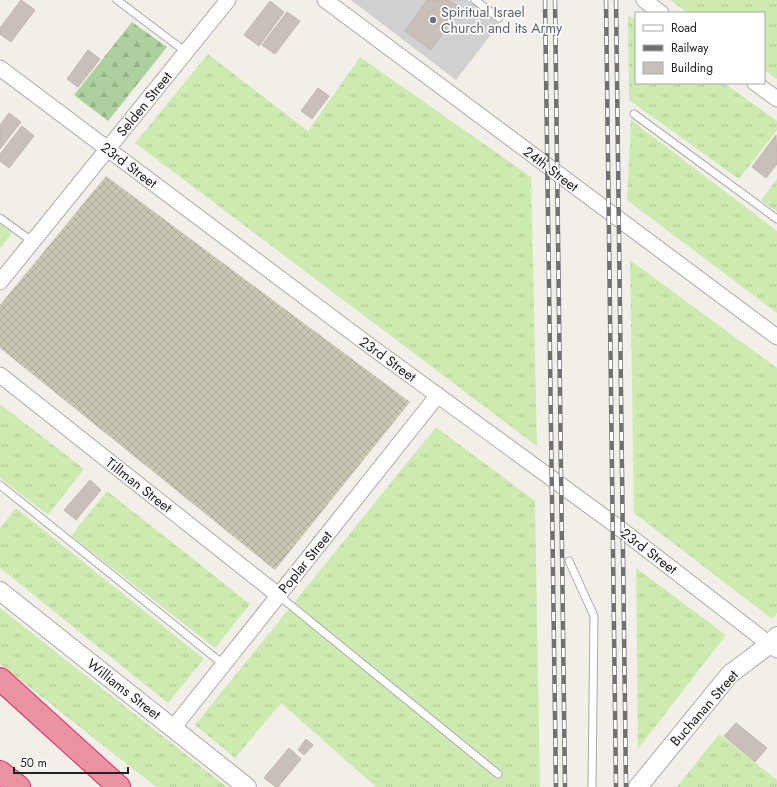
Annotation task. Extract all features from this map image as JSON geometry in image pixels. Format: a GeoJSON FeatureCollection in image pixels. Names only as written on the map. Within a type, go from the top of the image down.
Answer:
{"type":"FeatureCollection","features":[{"type":"Feature","properties":{"kind":"highway"},"geometry":{"type":"LineString","coordinates":[[0,679],[119,787]]}},
{"type":"Feature","properties":{"kind":"highway"},"geometry":{"type":"LineString","coordinates":[[0,697],[114,787]]}},
{"type":"Feature","properties":{"kind":"highway"},"geometry":{"type":"LineString","coordinates":[[0,772],[19,787]]}},
{"type":"Feature","properties":{"kind":"street","name":"Selden Street"},"geometry":{"type":"LineString","coordinates":[[0,282],[228,0]]}},
{"type":"Feature","properties":{"kind":"street","name":"24th Street"},"geometry":{"type":"LineString","coordinates":[[325,0],[777,337]]}},
{"type":"Feature","properties":{"kind":"street"},"geometry":{"type":"LineString","coordinates":[[644,0],[660,12]]}},
{"type":"Feature","properties":{"kind":"street","name":"23rd Street"},"geometry":{"type":"LineString","coordinates":[[0,68],[438,396],[775,643]]}},
{"type":"Feature","properties":{"kind":"street"},"geometry":{"type":"LineString","coordinates":[[756,84],[777,99]]}},
{"type":"Feature","properties":{"kind":"street","name":"Tillman Street"},"geometry":{"type":"LineString","coordinates":[[0,375],[278,595]]}},
{"type":"Feature","properties":{"kind":"street","name":"Poplar Street"},"geometry":{"type":"LineString","coordinates":[[173,728],[438,396]]}},
{"type":"Feature","properties":{"kind":"street","name":"Williams Street"},"geometry":{"type":"LineString","coordinates":[[0,591],[247,787]]}},
{"type":"Feature","properties":{"kind":"street","name":"Buchanan Street"},"geometry":{"type":"LineString","coordinates":[[638,787],[730,674],[775,643]]}},
{"type":"Feature","properties":{"kind":"lane"},"geometry":{"type":"LineString","coordinates":[[117,0],[186,52]]}},
{"type":"Feature","properties":{"kind":"lane"},"geometry":{"type":"LineString","coordinates":[[475,0],[498,18]]}},
{"type":"Feature","properties":{"kind":"lane"},"geometry":{"type":"LineString","coordinates":[[634,114],[777,219]]}},
{"type":"Feature","properties":{"kind":"lane"},"geometry":{"type":"LineString","coordinates":[[0,218],[33,242]]}},
{"type":"Feature","properties":{"kind":"lane"},"geometry":{"type":"LineString","coordinates":[[0,485],[223,664]]}},
{"type":"Feature","properties":{"kind":"lane"},"geometry":{"type":"LineString","coordinates":[[569,561],[594,616],[592,787]]}},
{"type":"Feature","properties":{"kind":"lane"},"geometry":{"type":"LineString","coordinates":[[278,595],[498,774]]}},
{"type":"Feature","properties":{"kind":"shaded area"},"geometry":{"type":"Polygon","coordinates":[[[351,0],[468,0],[499,24],[456,80],[351,0]]]}},
{"type":"Feature","properties":{"kind":"shaded area"},"geometry":{"type":"Polygon","coordinates":[[[106,176],[410,402],[275,570],[0,348],[0,305],[106,176]]]}},
{"type":"Feature","properties":{"kind":"green space"},"geometry":{"type":"Polygon","coordinates":[[[670,0],[777,0],[777,79],[765,71],[765,12],[687,12],[670,0]]]}},
{"type":"Feature","properties":{"kind":"green space"},"geometry":{"type":"Polygon","coordinates":[[[628,15],[635,19],[635,84],[725,84],[777,121],[777,130],[739,179],[629,100],[628,15]]]}},
{"type":"Feature","properties":{"kind":"green space"},"geometry":{"type":"Polygon","coordinates":[[[132,22],[167,47],[108,121],[74,95],[132,22]]]}},
{"type":"Feature","properties":{"kind":"green space"},"geometry":{"type":"Polygon","coordinates":[[[208,54],[308,131],[360,57],[531,177],[537,446],[135,143],[208,54]]]}},
{"type":"Feature","properties":{"kind":"green space"},"geometry":{"type":"Polygon","coordinates":[[[631,120],[777,231],[777,313],[627,200],[631,120]]]}},
{"type":"Feature","properties":{"kind":"green space"},"geometry":{"type":"Polygon","coordinates":[[[777,179],[777,212],[761,200],[777,179]]]}},
{"type":"Feature","properties":{"kind":"green space"},"geometry":{"type":"Polygon","coordinates":[[[0,224],[12,233],[0,248],[0,224]]]}},
{"type":"Feature","properties":{"kind":"green space"},"geometry":{"type":"Polygon","coordinates":[[[630,260],[777,368],[777,613],[772,619],[634,513],[630,260]]]}},
{"type":"Feature","properties":{"kind":"green space"},"geometry":{"type":"Polygon","coordinates":[[[0,404],[84,469],[48,515],[0,478],[0,404]]]}},
{"type":"Feature","properties":{"kind":"green space"},"geometry":{"type":"Polygon","coordinates":[[[436,427],[535,501],[540,787],[376,787],[281,703],[235,758],[195,725],[436,427]]]}},
{"type":"Feature","properties":{"kind":"green space"},"geometry":{"type":"Polygon","coordinates":[[[107,491],[250,604],[215,648],[71,536],[107,491]]]}},
{"type":"Feature","properties":{"kind":"green space"},"geometry":{"type":"Polygon","coordinates":[[[16,508],[204,659],[168,703],[0,568],[0,528],[16,508]]]}},
{"type":"Feature","properties":{"kind":"green space"},"geometry":{"type":"Polygon","coordinates":[[[636,568],[726,635],[638,749],[636,568]]]}},
{"type":"Feature","properties":{"kind":"green space"},"geometry":{"type":"Polygon","coordinates":[[[0,608],[227,787],[156,787],[0,664],[0,608]]]}},
{"type":"Feature","properties":{"kind":"green space"},"geometry":{"type":"Polygon","coordinates":[[[719,734],[777,780],[777,787],[677,787],[719,734]]]}},
{"type":"Feature","properties":{"kind":"building"},"geometry":{"type":"Polygon","coordinates":[[[21,0],[35,10],[11,42],[0,34],[0,28],[21,0]]]}},
{"type":"Feature","properties":{"kind":"building","name":"Spiritual Israel Church and its Army"},"geometry":{"type":"Polygon","coordinates":[[[427,0],[449,0],[461,9],[431,50],[405,31],[427,0]]]}},
{"type":"Feature","properties":{"kind":"building"},"geometry":{"type":"Polygon","coordinates":[[[270,1],[284,12],[259,46],[244,35],[270,1]]]}},
{"type":"Feature","properties":{"kind":"building"},"geometry":{"type":"Polygon","coordinates":[[[287,12],[300,21],[275,54],[262,45],[287,12]]]}},
{"type":"Feature","properties":{"kind":"building"},"geometry":{"type":"Polygon","coordinates":[[[88,50],[100,59],[78,87],[67,79],[88,50]]]}},
{"type":"Feature","properties":{"kind":"building"},"geometry":{"type":"Polygon","coordinates":[[[318,88],[329,96],[312,119],[301,111],[318,88]]]}},
{"type":"Feature","properties":{"kind":"building"},"geometry":{"type":"Polygon","coordinates":[[[9,113],[21,122],[0,149],[0,125],[9,113]]]}},
{"type":"Feature","properties":{"kind":"building"},"geometry":{"type":"Polygon","coordinates":[[[22,126],[34,136],[9,168],[0,161],[0,154],[22,126]]]}},
{"type":"Feature","properties":{"kind":"building"},"geometry":{"type":"Polygon","coordinates":[[[776,135],[777,164],[766,178],[752,167],[776,135]]]}},
{"type":"Feature","properties":{"kind":"building"},"geometry":{"type":"Polygon","coordinates":[[[90,480],[101,490],[76,520],[64,510],[90,480]]]}},
{"type":"Feature","properties":{"kind":"building"},"geometry":{"type":"Polygon","coordinates":[[[736,723],[767,748],[755,762],[724,736],[736,723]]]}},
{"type":"Feature","properties":{"kind":"building"},"geometry":{"type":"Polygon","coordinates":[[[306,739],[313,745],[304,755],[298,750],[306,739]]]}},
{"type":"Feature","properties":{"kind":"building"},"geometry":{"type":"Polygon","coordinates":[[[289,748],[301,759],[278,787],[276,787],[264,778],[289,748]]]}},
{"type":"Feature","properties":{"kind":"railway"},"geometry":{"type":"LineString","coordinates":[[545,0],[556,787]]}},
{"type":"Feature","properties":{"kind":"railway"},"geometry":{"type":"LineString","coordinates":[[555,0],[565,787]]}},
{"type":"Feature","properties":{"kind":"railway"},"geometry":{"type":"LineString","coordinates":[[606,0],[616,787]]}},
{"type":"Feature","properties":{"kind":"railway"},"geometry":{"type":"LineString","coordinates":[[616,0],[626,787]]}},
{"type":"Feature","properties":{"kind":"place","name":"Spiritual Israel Church and its Army"},"geometry":{"type":"Point","coordinates":[433,20]}}]}
